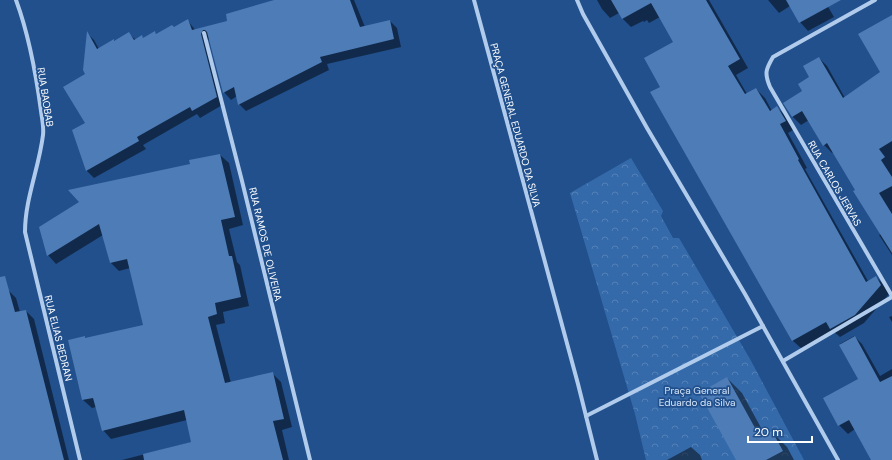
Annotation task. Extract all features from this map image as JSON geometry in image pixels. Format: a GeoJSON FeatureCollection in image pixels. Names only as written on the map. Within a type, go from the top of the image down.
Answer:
{"type":"FeatureCollection","features":[{"type":"Feature","properties":{"kind":"street","name":"RUA BAOBAB"},"geometry":{"type":"LineString","coordinates":[[16,0],[38,87],[43,133],[38,166],[25,220]]}},
{"type":"Feature","properties":{"kind":"street","name":"PRAÇA GENERAL EDUARDO DA SILVA"},"geometry":{"type":"LineString","coordinates":[[474,0],[597,460]]}},
{"type":"Feature","properties":{"kind":"street"},"geometry":{"type":"LineString","coordinates":[[577,0],[647,128],[763,326],[838,460]]}},
{"type":"Feature","properties":{"kind":"street","name":"RUA CARLOS JERVAS"},"geometry":{"type":"LineString","coordinates":[[875,0],[773,57],[766,69],[766,77],[892,296]]}},
{"type":"Feature","properties":{"kind":"street","name":"RUA RAMOS DE OLIVEIRA"},"geometry":{"type":"LineString","coordinates":[[204,33],[244,188],[310,460]]}},
{"type":"Feature","properties":{"kind":"street","name":"RUA ELIAS BEDRAN"},"geometry":{"type":"LineString","coordinates":[[25,220],[25,232],[80,460]]}},
{"type":"Feature","properties":{"kind":"street"},"geometry":{"type":"LineString","coordinates":[[783,361],[892,296]]}},
{"type":"Feature","properties":{"kind":"street"},"geometry":{"type":"LineString","coordinates":[[586,416],[763,326]]}},
{"type":"Feature","properties":{"kind":"green space","name":"Praça General Eduardo da Silva"},"geometry":{"type":"Polygon","coordinates":[[[631,158],[663,211],[661,216],[673,238],[679,238],[750,359],[804,460],[646,460],[635,414],[570,193],[631,158]]]}},
{"type":"Feature","properties":{"kind":"building"},"geometry":{"type":"Polygon","coordinates":[[[274,0],[350,0],[360,27],[390,20],[394,39],[320,57],[322,62],[238,105],[234,87],[223,93],[207,32],[203,30],[201,34],[217,97],[192,111],[190,107],[137,137],[139,141],[86,171],[72,130],[85,123],[63,87],[85,74],[83,70],[87,31],[97,49],[129,32],[134,40],[142,35],[143,38],[155,31],[156,34],[172,25],[174,27],[188,19],[192,30],[227,21],[226,14],[274,0]]]}},
{"type":"Feature","properties":{"kind":"building"},"geometry":{"type":"Polygon","coordinates":[[[611,0],[706,0],[740,59],[728,66],[745,94],[756,88],[770,111],[777,106],[786,121],[780,124],[799,159],[798,160],[866,282],[876,276],[881,285],[855,315],[830,329],[826,322],[792,341],[650,92],[660,87],[644,58],[673,42],[651,3],[622,19],[611,0]]]}},
{"type":"Feature","properties":{"kind":"building"},"geometry":{"type":"Polygon","coordinates":[[[786,0],[841,0],[799,23],[786,0]]]}},
{"type":"Feature","properties":{"kind":"building"},"geometry":{"type":"Polygon","coordinates":[[[892,15],[892,141],[879,149],[885,157],[881,160],[892,177],[892,186],[879,193],[892,214],[892,253],[853,191],[855,190],[827,143],[823,146],[802,111],[792,117],[783,103],[802,91],[798,84],[809,77],[803,66],[819,57],[843,98],[880,72],[858,34],[892,15]]]}},
{"type":"Feature","properties":{"kind":"building"},"geometry":{"type":"Polygon","coordinates":[[[220,154],[235,217],[221,220],[229,256],[232,256],[241,297],[215,303],[217,314],[208,317],[225,383],[273,372],[284,419],[273,421],[283,460],[144,460],[143,454],[191,442],[184,410],[102,431],[93,398],[82,400],[68,340],[85,336],[85,338],[143,325],[127,259],[110,263],[99,224],[47,256],[39,227],[79,202],[68,190],[190,164],[189,160],[220,154]]]}},
{"type":"Feature","properties":{"kind":"building"},"geometry":{"type":"Polygon","coordinates":[[[5,276],[15,312],[26,310],[64,460],[0,460],[0,277],[5,276]]]}},
{"type":"Feature","properties":{"kind":"building"},"geometry":{"type":"Polygon","coordinates":[[[855,336],[880,382],[892,376],[892,460],[871,460],[849,420],[838,426],[823,398],[858,379],[839,345],[855,336]]]}},
{"type":"Feature","properties":{"kind":"building"},"geometry":{"type":"Polygon","coordinates":[[[727,377],[760,437],[772,431],[783,451],[766,460],[736,460],[699,393],[727,377]]]}}]}
